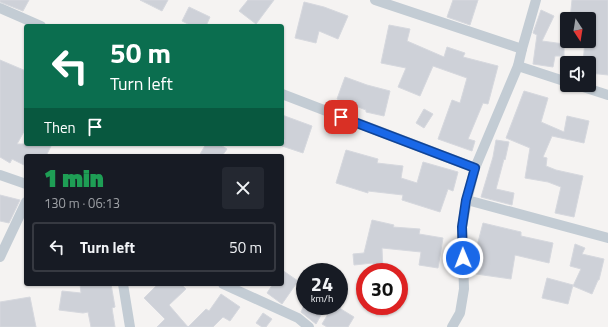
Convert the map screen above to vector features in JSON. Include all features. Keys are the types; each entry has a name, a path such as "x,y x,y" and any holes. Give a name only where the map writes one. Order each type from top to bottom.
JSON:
{"street":[{"path":"375,0 522,49"},
{"path":"452,327 460,313 464,289 462,227 466,200 475,168 518,66 536,0"},
{"path":"0,8 36,24"},
{"path":"518,66 560,80"},
{"path":"596,91 608,95"},
{"path":"284,95 475,168"},
{"path":"0,175 24,183"},
{"path":"466,200 608,238"},
{"path":"0,257 24,206"},
{"path":"123,286 130,327"},
{"path":"227,286 298,318 309,327"}],"building":[{"path":"0,0 29,0 23,11 0,2"},
{"path":"140,0 168,0 162,11"},
{"path":"248,0 274,0 256,24 239,11"},
{"path":"453,0 478,0 470,25 447,17"},
{"path":"572,0 608,0 608,75 596,74 596,56 584,56 584,48 596,48 596,12 571,12"},
{"path":"304,2 324,7 348,16 338,39 319,31 316,43 295,38"},
{"path":"189,7 210,17 207,24 188,24 182,21"},
{"path":"541,10 554,16 542,41 560,43 560,48 564,48 564,56 555,56 553,67 533,64 537,35 533,33"},
{"path":"389,25 410,29 407,41 444,57 447,47 465,53 463,57 498,66 488,104 483,103 468,139 475,141 472,151 438,139 452,100 460,103 467,78 433,66 420,96 398,87 406,68 381,63"},
{"path":"0,60 24,70 24,132 17,144 24,144 24,146 51,146 47,154 24,154 24,165 12,159 10,163 0,157"},
{"path":"345,77 390,91 384,116 366,112 366,110 337,99"},
{"path":"524,91 548,98 541,122 564,132 567,116 589,121 584,143 552,136 543,157 547,158 546,166 556,170 583,176 574,217 555,213 561,187 548,182 525,178 530,148 506,138"},
{"path":"424,109 433,114 424,128 416,123"},
{"path":"284,116 312,126 303,153 282,146 284,146"},
{"path":"496,140 509,142 496,189 514,193 512,205 481,197 493,157"},
{"path":"205,146 222,146 227,149 223,154 200,154"},
{"path":"346,150 378,159 377,163 403,166 401,178 417,183 423,162 458,172 453,191 448,189 440,212 402,200 403,195 368,191 368,193 336,183"},
{"path":"0,195 20,200 9,223 0,221"},
{"path":"372,220 394,225 393,227 420,229 419,234 443,238 438,268 419,265 421,252 382,248 383,263 356,263 356,265 354,265 353,254 364,253"},
{"path":"483,223 521,232 521,236 553,243 549,263 515,255 511,279 476,274 480,247 477,246"},
{"path":"575,244 585,248 582,254 604,259 599,280 592,294 573,286 581,269 570,266"},
{"path":"284,271 296,280 296,284 282,304 267,293 272,286 284,286"},
{"path":"547,278 573,285 568,304 542,298"},
{"path":"80,286 111,286 115,307 112,308 115,327 91,327 88,312 83,313 59,310 62,291 81,293"},
{"path":"156,286 183,286 186,289 169,305 188,327 157,327 165,319 144,298"},
{"path":"221,294 240,307 230,321 223,317 213,327 188,327 206,309 209,311"},
{"path":"30,297 36,327 0,327 0,302"},
{"path":"263,313 272,319 266,327 262,327 256,323"},
{"path":"348,313 354,317 348,327 327,327 322,324 328,315 348,315"},
{"path":"305,315 321,315 316,324"}],"route":[{"path":"341,117 475,168 466,200 462,227 463,258"}]}
